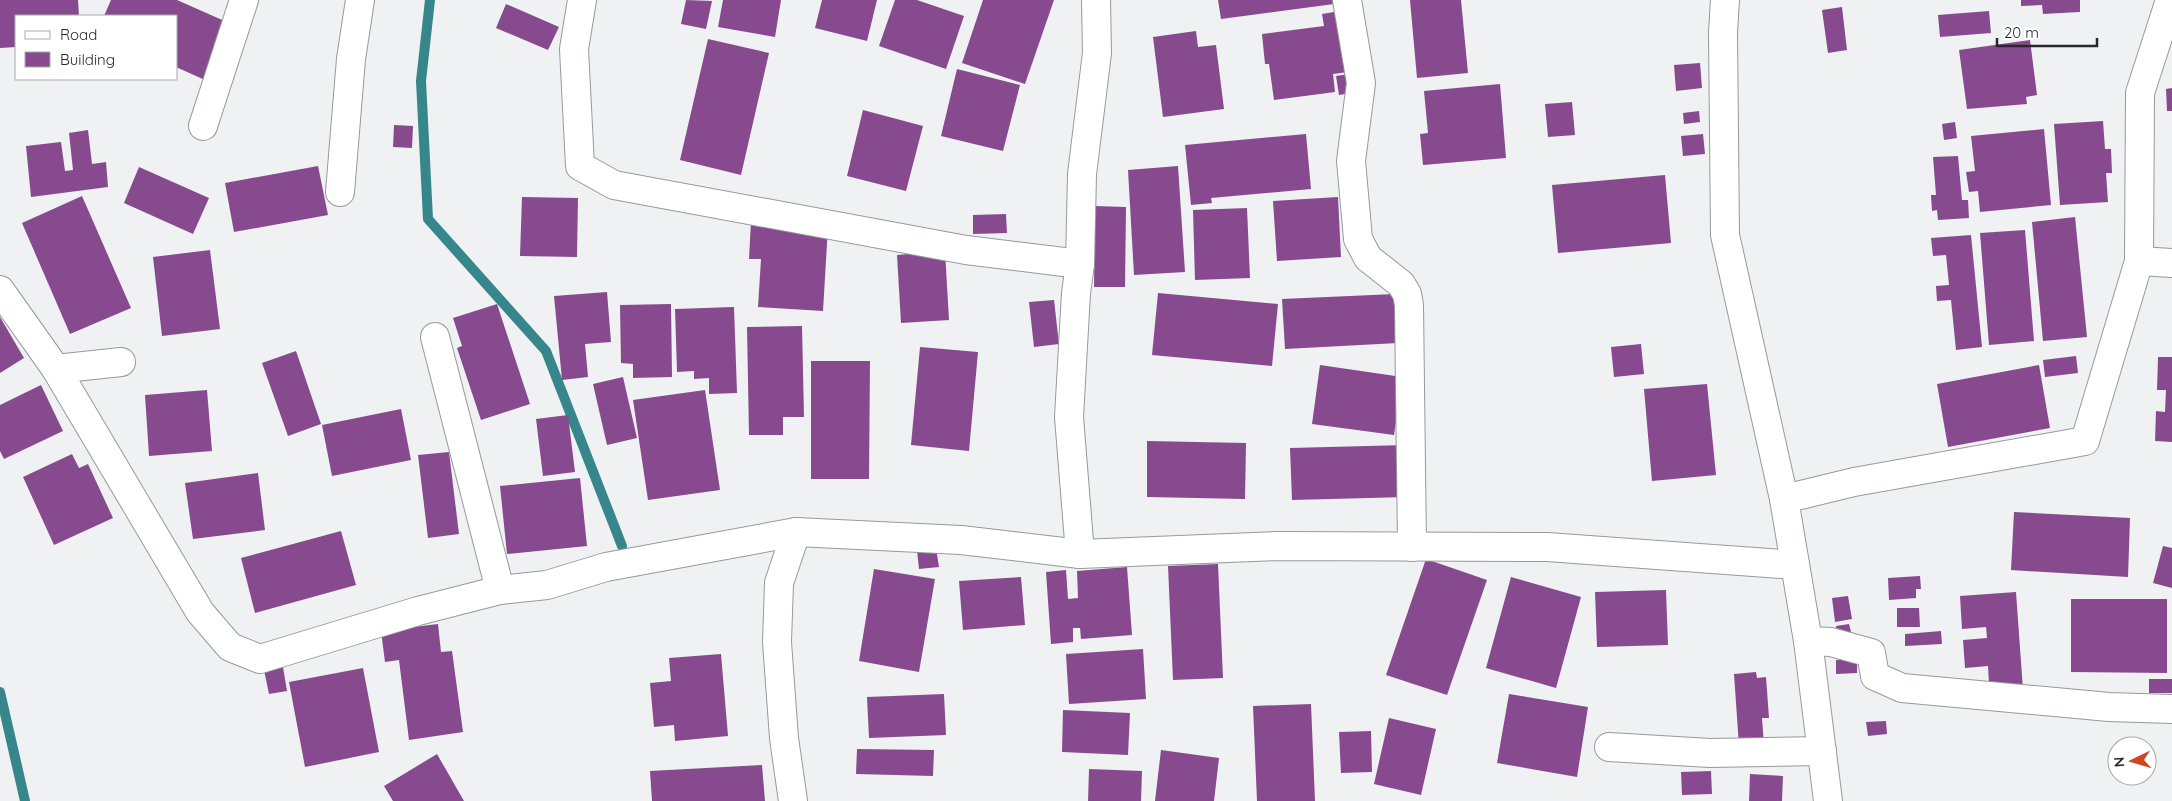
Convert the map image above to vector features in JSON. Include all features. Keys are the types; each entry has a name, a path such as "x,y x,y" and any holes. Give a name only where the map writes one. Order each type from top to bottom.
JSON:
{"street":[{"path":"203,126 244,0"},
{"path":"340,192 351,59 360,0"},
{"path":"582,0 574,49 580,166 614,185 966,250 1080,264"},
{"path":"1080,554 1069,417 1076,293 1080,264 1082,174 1097,53 1096,0"},
{"path":"1347,0 1361,83 1351,161 1358,239 1368,258 1401,284 1407,294 1409,305 1412,547"},
{"path":"1725,0 1723,32 1725,235 1784,499 1808,641 1828,801"},
{"path":"1784,499 1854,482 2085,441 2139,261 2140,93 2170,0"},
{"path":"2139,261 2172,263"},
{"path":"0,290 56,369 200,612 230,647 260,659 418,611 500,590 547,585 606,567 796,532 961,540 1080,554 1277,546 1547,547 1796,565"},
{"path":"435,336 500,590"},
{"path":"56,369 121,362"},
{"path":"793,801 784,738 777,642 779,583 796,532"},
{"path":"1808,641 1830,642 1871,653 1875,676 1902,688 2109,707 2172,709"},
{"path":"1609,747 1710,753 1822,751"}],"building":[{"path":"0,0 78,0 79,15 15,15 15,47 0,48"},
{"path":"111,0 177,0 229,23 205,80 178,68 178,15 104,15"},
{"path":"686,0 712,1 706,29 681,24"},
{"path":"723,0 781,0 775,37 718,27"},
{"path":"822,0 877,0 867,41 815,28"},
{"path":"895,0 917,0 964,16 946,69 879,46"},
{"path":"983,0 1054,0 1025,84 962,63"},
{"path":"1218,0 1333,0 1334,4 1221,19"},
{"path":"1410,0 1461,0 1468,73 1417,78"},
{"path":"2021,0 2080,0 2080,12 2043,14 2042,5 2021,6"},
{"path":"506,4 559,27 548,50 496,28"},
{"path":"1842,7 1847,50 1828,53 1822,10"},
{"path":"1340,11 1348,72 1333,74 1335,92 1274,100 1269,64 1265,64 1262,34 1324,26 1322,14"},
{"path":"1989,11 1991,33 1940,37 1938,15"},
{"path":"1196,31 1198,47 1216,45 1224,109 1163,117 1153,37"},
{"path":"708,39 769,53 741,175 680,160"},
{"path":"2030,40 2037,95 2026,97 2027,104 1967,109 1959,50"},
{"path":"1700,63 1702,88 1676,91 1674,65"},
{"path":"957,69 1020,85 1003,151 941,136"},
{"path":"1356,73 1359,92 1339,95 1336,76"},
{"path":"1500,84 1506,158 1423,165 1420,134 1428,133 1424,91"},
{"path":"2172,88 2172,111 2167,111 2166,89"},
{"path":"1572,102 1575,135 1548,137 1545,104"},
{"path":"863,110 923,126 906,191 847,176"},
{"path":"1699,111 1700,122 1684,124 1683,113"},
{"path":"2103,121 2105,149 2111,149 2112,173 2106,173 2108,202 2060,205 2054,124"},
{"path":"1955,122 1957,138 1944,140 1942,124"},
{"path":"394,125 413,126 412,148 393,147"},
{"path":"2044,129 2051,205 1980,212 1978,191 1969,192 1966,172 1975,171 1971,136"},
{"path":"88,130 92,164 106,162 108,187 31,197 26,146 61,142 65,171 73,170 69,133"},
{"path":"1306,134 1311,189 1211,198 1212,203 1191,205 1185,145"},
{"path":"1703,134 1705,154 1683,156 1681,136"},
{"path":"1958,156 1962,200 1968,200 1969,218 1938,220 1937,210 1932,211 1931,195 1936,195 1933,157"},
{"path":"318,166 328,215 234,232 225,183"},
{"path":"1178,166 1185,272 1134,275 1128,170"},
{"path":"139,167 209,198 193,234 124,203"},
{"path":"1665,175 1671,243 1558,253 1552,185"},
{"path":"82,196 131,308 70,334 22,223"},
{"path":"522,197 578,198 577,257 520,256"},
{"path":"1338,197 1341,257 1277,261 1273,201"},
{"path":"1095,206 1126,207 1125,287 1094,287"},
{"path":"1247,208 1250,278 1195,280 1193,210"},
{"path":"1006,214 1007,233 973,234 973,215"},
{"path":"2075,217 2087,337 2043,341 2032,222"},
{"path":"751,221 828,227 823,311 758,307 761,259 749,259"},
{"path":"2025,230 2034,341 1989,345 1980,233"},
{"path":"1971,235 1982,347 1956,350 1951,300 1937,301 1936,286 1949,285 1946,255 1933,256 1931,238"},
{"path":"210,250 220,329 162,336 153,257"},
{"path":"945,251 949,320 901,323 897,255"},
{"path":"607,292 611,342 585,344 588,377 562,380 554,296"},
{"path":"1158,293 1278,304 1272,366 1152,355"},
{"path":"1395,294 1398,343 1285,349 1282,299"},
{"path":"1054,300 1059,344 1034,347 1029,302"},
{"path":"497,304 530,404 481,420 457,348 462,346 453,318"},
{"path":"671,304 672,377 633,378 633,364 621,363 620,305"},
{"path":"734,307 737,393 709,394 709,378 694,379 694,371 677,372 675,309"},
{"path":"0,317 24,358 0,373"},
{"path":"802,326 804,417 783,417 783,435 749,435 747,327"},
{"path":"1641,344 1644,374 1614,377 1611,347"},
{"path":"920,347 978,352 969,451 911,445"},
{"path":"296,351 321,424 288,436 262,363"},
{"path":"2076,356 2078,373 2045,377 2043,360"},
{"path":"2158,357 2172,357 2172,442 2155,441 2156,411 2165,412 2166,390 2157,390"},
{"path":"811,361 870,361 869,479 811,479"},
{"path":"1320,365 1402,377 1394,435 1312,424"},
{"path":"2039,365 2050,428 1948,447 1937,384"},
{"path":"623,377 637,438 607,445 593,384"},
{"path":"1707,384 1716,475 1652,481 1644,389"},
{"path":"41,385 63,431 4,459 0,451 0,405"},
{"path":"207,390 212,451 149,456 145,395"},
{"path":"705,390 720,490 648,500 633,400"},
{"path":"401,409 411,460 332,476 322,425"},
{"path":"568,415 575,472 543,476 536,419"},
{"path":"1147,441 1246,443 1245,499 1147,497"},
{"path":"1406,445 1407,497 1292,500 1290,448"},
{"path":"449,452 459,534 428,538 418,455"},
{"path":"72,454 79,468 88,464 113,518 54,545 23,477"},
{"path":"258,473 265,530 193,539 185,483"},
{"path":"580,478 587,546 507,554 500,486"},
{"path":"2014,512 2130,518 2128,577 2011,570"},
{"path":"341,531 356,585 255,613 241,558"},
{"path":"2163,546 2172,548 2172,588 2153,583"},
{"path":"936,548 939,567 919,569 917,550"},
{"path":"1426,559 1487,580 1447,695 1386,675"},
{"path":"1218,564 1223,678 1173,680 1168,566"},
{"path":"1127,567 1132,635 1081,639 1080,628 1073,628 1073,642 1051,644 1046,572 1066,570 1068,599 1078,598 1077,571"},
{"path":"874,569 935,579 919,672 859,661"},
{"path":"1920,576 1921,589 1916,589 1916,598 1889,600 1888,578"},
{"path":"1021,577 1025,625 963,630 959,581"},
{"path":"1511,577 1581,597 1556,688 1486,668"},
{"path":"1666,590 1668,645 1597,647 1595,592"},
{"path":"2016,592 2023,690 2003,691 2003,683 1989,684 1988,666 1965,668 1963,640 1987,638 1986,627 1962,629 1960,596"},
{"path":"1848,596 1852,619 1835,622 1832,598"},
{"path":"2071,599 2167,599 2167,673 2071,672"},
{"path":"1897,608 1919,608 1920,627 1897,627"},
{"path":"438,624 441,652 452,651 463,732 409,740 399,660 385,662 381,631"},
{"path":"1849,624 1852,636 1838,638 1836,626"},
{"path":"1941,631 1942,644 1905,646 1905,634"},
{"path":"1143,649 1146,699 1069,704 1066,654"},
{"path":"1857,652 1857,673 1836,674 1836,660 1844,660 1844,653"},
{"path":"721,654 728,736 675,741 674,725 654,727 650,683 671,681 669,658"},
{"path":"283,667 287,691 269,694 264,670"},
{"path":"363,668 379,752 305,767 289,682"},
{"path":"1756,672 1757,678 1766,677 1769,718 1762,718 1764,745 1739,746 1734,674"},
{"path":"2149,679 2172,679 2172,693 2149,693"},
{"path":"944,694 946,735 869,738 867,697"},
{"path":"1509,694 1588,707 1577,777 1497,763"},
{"path":"1311,704 1315,801 1257,801 1253,706"},
{"path":"1063,710 1130,713 1128,755 1062,752"},
{"path":"1389,718 1436,729 1421,795 1374,784"},
{"path":"1886,721 1887,734 1868,736 1866,722"},
{"path":"1371,731 1372,772 1341,773 1339,732"},
{"path":"857,749 934,750 933,776 856,774"},
{"path":"1161,750 1219,758 1214,801 1155,801"},
{"path":"437,754 464,801 393,801 384,786"},
{"path":"762,765 765,801 652,801 650,771"},
{"path":"1089,769 1142,771 1141,801 1088,801"},
{"path":"1711,771 1712,794 1682,795 1681,772"},
{"path":"1750,774 1783,776 1782,801 1749,801"}],"waterway":[{"path":"430,0 421,81 428,219 546,351 622,546"},
{"path":"0,692 25,801"}]}
